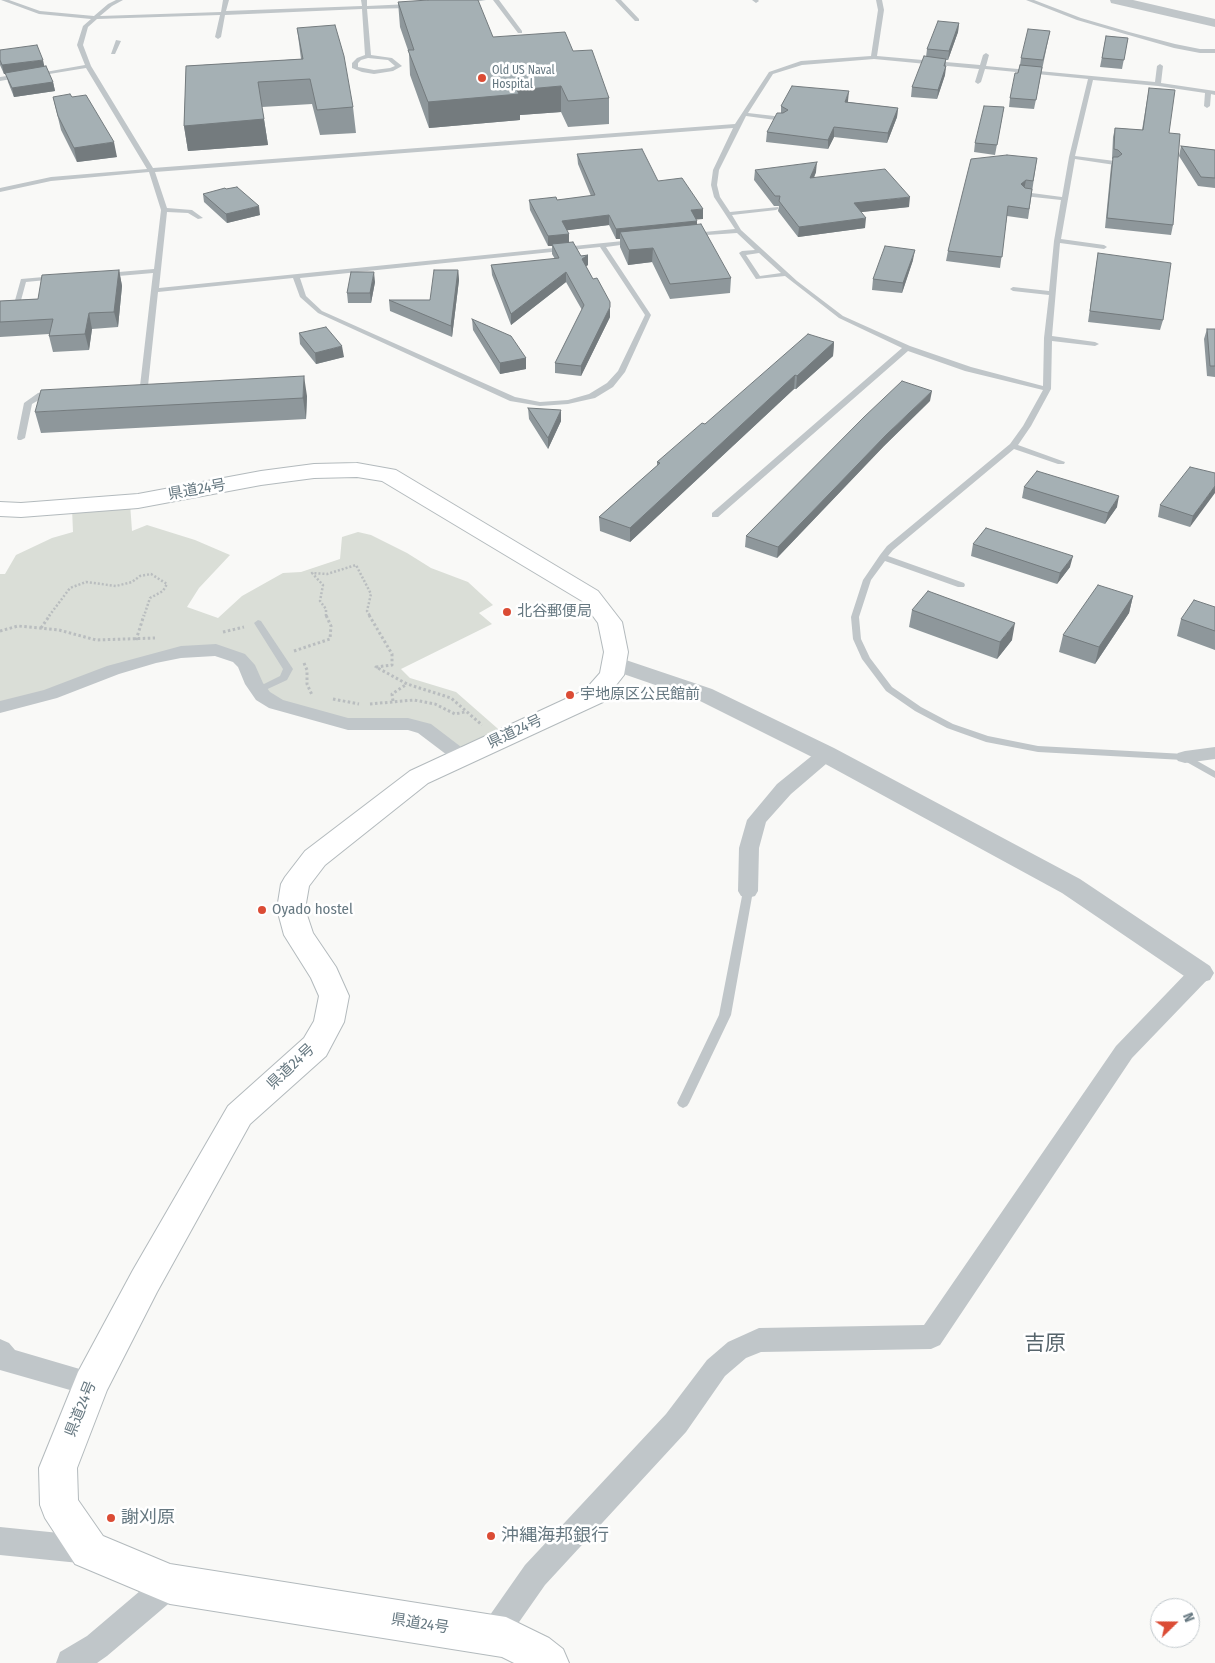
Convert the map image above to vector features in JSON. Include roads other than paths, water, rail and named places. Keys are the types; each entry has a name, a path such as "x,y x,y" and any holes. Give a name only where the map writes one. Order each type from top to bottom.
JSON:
{"main road":[{"name":"県道24号","path":"0,509 21,510 138,500 261,478 314,471 357,470 388,475 590,596 610,622 616,652 612,675 594,696 419,777 315,858 296,884 291,909 299,935 325,975 334,996 329,1022 315,1047 239,1115 145,1281 91,1384 58,1468 59,1505 88,1550 170,1584 493,1635 506,1638 535,1652 549,1663"}],"street":[{"path":"1116,0 1215,23"},
{"path":"0,707 50,694 135,663 182,652 216,650 239,658 246,665 263,696 276,704 348,724 408,724 424,728 462,757"},
{"path":"493,1635 535,1575 676,1423 716,1368 737,1350 759,1340 931,1337 1124,1052 1200,973 1071,886 826,754 704,694 614,663"},
{"path":"1185,757 1215,753"},
{"path":"748,891 749,848 757,820 784,789 826,754"},
{"path":"0,1351 6,1360 91,1384"},
{"path":"0,1541 88,1550"},
{"path":"71,1663 98,1646 170,1584"}],"lane":[{"path":"4,0 39,12 94,18 414,6"},
{"path":"120,0 110,5 86,26 80,45 88,66 150,170 164,210 144,386"},
{"path":"218,37 226,0"},
{"path":"364,0 368,56"},
{"path":"459,2 483,0"},
{"path":"496,0 520,32"},
{"path":"618,0 636,20"},
{"path":"874,57 881,10 879,0"},
{"path":"1029,0 1079,19 1174,46 1200,51 1215,51"},
{"path":"113,53 118,41"},
{"path":"978,82 986,55"},
{"path":"368,56 390,59 398,66 391,70 374,72 355,68 355,63 359,59 368,56"},
{"path":"1047,389 968,369 907,348 842,318 785,274 739,231 717,198 714,185 716,170 736,126 772,73 786,67 814,61 874,57 1158,84 1215,93"},
{"path":"31,75 88,66"},
{"path":"1158,84 1160,66"},
{"path":"0,79 24,76"},
{"path":"1091,77 1072,157 1057,241 1048,338 1047,389 1027,426 1013,446 890,548 883,557 868,580 855,617 857,639 866,659 889,689 918,709 950,726 986,739 1038,749 1185,757 1215,775"},
{"path":"1206,106 1208,93"},
{"path":"744,114 783,118"},
{"path":"0,190 51,179 150,170 736,126"},
{"path":"1072,157 1115,163"},
{"path":"1024,194 1065,199"},
{"path":"728,214 776,208"},
{"path":"164,210 190,211 200,218"},
{"path":"690,236 739,231"},
{"path":"156,290 641,241"},
{"path":"1057,241 1104,247"},
{"path":"296,276 303,297 320,312 513,399 540,404 568,402 592,396 610,385 621,372 648,315 602,245"},
{"path":"760,250 742,253 758,278 785,274"},
{"path":"100,275 158,272"},
{"path":"17,304 23,280 62,278"},
{"path":"1013,289 1052,293"},
{"path":"1048,338 1095,344"},
{"path":"715,515 907,348"},
{"path":"135,387 153,386"},
{"path":"21,438 28,403 41,394 62,392"},
{"path":"1013,446 1061,462"},
{"path":"883,557 961,585"},
{"path":"258,623 288,669 284,678 259,690"},
{"path":"683,1103 725,1015 748,891"}],"place":[{"name":"Old US Naval Hospital","path":"482,78"},
{"name":"北谷郵便局","path":"507,612"},
{"name":"宇地原区公民館前","path":"570,695"},
{"name":"Oyado hostel","path":"262,910"},
{"name":"謝刈原","path":"111,1518"},
{"name":"沖縄海邦銀行","path":"491,1536"}],"district":[{"name":"吉原","path":"1045,1344"}]}
